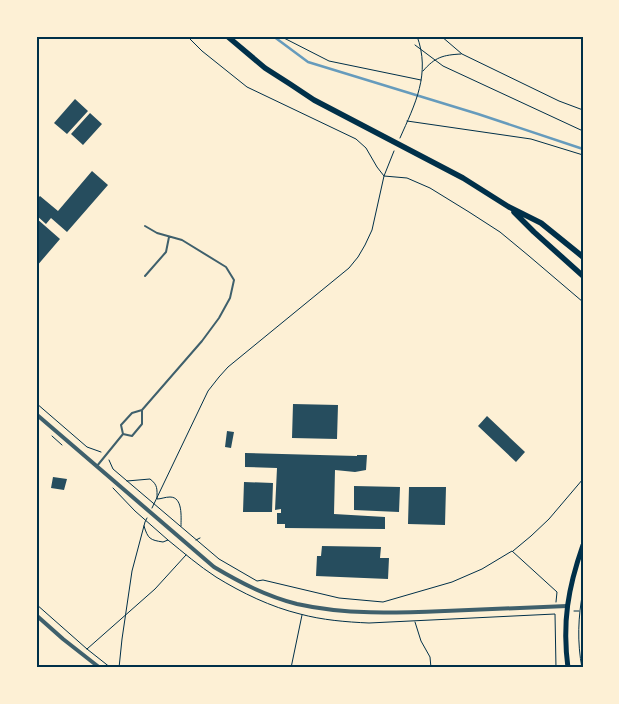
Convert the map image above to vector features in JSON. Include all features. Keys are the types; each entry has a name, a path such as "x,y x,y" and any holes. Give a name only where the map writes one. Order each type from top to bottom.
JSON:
{"main road":[{"path":"227,36 266,68 314,100 463,178 541,223 583,256"},
{"path":"509,206 534,232 583,276"},
{"path":"568,668 565,635 566,610 575,569 583,545"}],"street":[{"path":"36,414 214,567 243,584 266,594 332,611 386,613 556,607 566,610"},
{"path":"36,615 100,668"}],"lane":[{"path":"123,434 121,425 132,413 142,410 202,341 219,318 230,298 234,280 226,268 182,240 157,233 145,226"},
{"path":"145,276 166,252 169,237"},
{"path":"123,434 132,436 142,424 142,410"},
{"path":"97,466 123,434"}],"path":[{"path":"187,36 202,51 247,87 356,139 366,148 376,168 384,176 407,178 430,188 500,232 583,302"},
{"path":"280,36 329,61 421,80"},
{"path":"415,102 423,71 421,50 417,36"},
{"path":"441,36 462,54 559,101 583,110"},
{"path":"415,45 443,66 583,131"},
{"path":"423,71 437,58 462,54"},
{"path":"407,121 531,139 583,155"},
{"path":"152,508 208,392 219,377 228,367 349,268 358,257 372,230 384,176"},
{"path":"36,403 87,447 97,450 105,456 112,470 219,559 257,581 263,580 338,598 382,602 452,582 482,569 512,551 531,536 549,519 583,479"},
{"path":"50,435 65,447"},
{"path":"126,481 150,479 155,483 157,499"},
{"path":"110,485 135,511 168,540 163,542 153,540 148,536 144,525"},
{"path":"157,499 170,497 179,501 181,528"},
{"path":"119,668 132,571 148,515"},
{"path":"196,540 200,538"},
{"path":"512,551 557,592 555,614 566,610 579,611"},
{"path":"87,648 155,590 187,555"},
{"path":"582,668 578,649 579,611 583,591"},
{"path":"36,604 111,668"},
{"path":"291,668 302,615"},
{"path":"415,621 421,641 430,657 431,668"}],"building":[{"path":"75,99 88,111 67,134 54,123"},
{"path":"90,113 102,124 83,145 71,134"},
{"path":"92,171 108,185 67,232 51,218 46,224 36,215 36,200 40,196 58,211"},
{"path":"36,218 60,239 36,267"},
{"path":"293,404 338,405 337,439 292,438"},
{"path":"487,416 525,452 516,462 478,426"},
{"path":"227,431 234,432 231,448 225,447"},
{"path":"245,453 367,455 366,470 355,472 335,470 334,514 385,517 385,529 285,528 285,524 277,524 277,513 281,513 281,509 275,510 277,468 245,467"},
{"path":"53,477 67,479 64,490 51,488"},
{"path":"244,482 273,483 272,512 243,512"},
{"path":"354,486 400,487 399,512 354,510"},
{"path":"409,487 446,487 445,525 408,524"},
{"path":"322,546 381,547 380,558 389,558 388,579 316,576 317,556 321,556"}],"waterway":[{"path":"273,36 308,62 478,114 583,149"}]}
